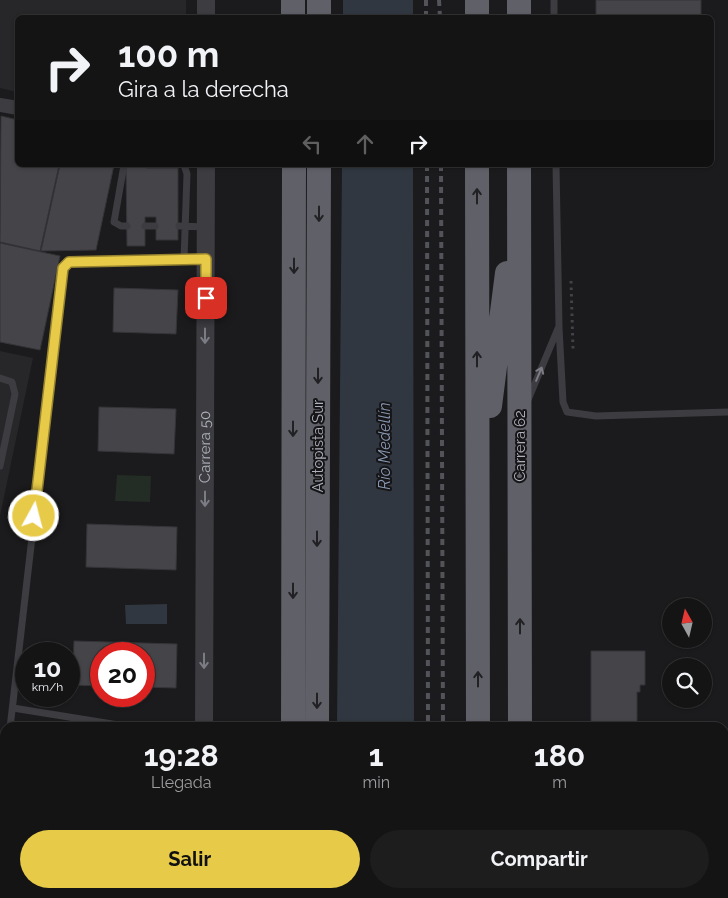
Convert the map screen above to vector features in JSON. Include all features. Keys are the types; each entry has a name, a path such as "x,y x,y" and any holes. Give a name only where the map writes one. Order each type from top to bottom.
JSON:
{"highway":[{"path":"293,0 293,15"},
{"path":"319,15 320,0"},
{"path":"477,0 477,15"},
{"path":"519,0 519,15"},
{"name":"Autopista Sur","path":"289,167 292,722"},
{"name":"Autopista Sur","path":"317,722 319,167"},
{"path":"477,167 478,722"},
{"path":"477,504 519,172"},
{"name":"Carrera 62","path":"519,172 520,722"}],"street":[{"path":"206,0 206,15"},
{"path":"0,105 15,108"},
{"name":"Carrera 50","path":"204,722 206,167"}],"lane":[{"path":"554,0 554,15"},
{"path":"124,167 114,222 127,226"},
{"path":"184,260 181,226 187,174 185,167"},
{"path":"556,167 559,326 563,402 567,412 596,416 728,412"},
{"path":"145,226 156,226"},
{"path":"181,226 206,227"},
{"path":"11,722 63,268 69,262 206,259"},
{"path":"520,418 559,326"},
{"path":"0,378 12,382 15,394 0,466"},
{"path":"13,708 100,722"}],"shaded area":[{"path":"0,0 186,0 186,15 15,15 15,92 0,88"},
{"path":"0,351 33,358 0,516"},
{"path":"117,475 151,476 150,502 115,501"}],"water":[{"path":"343,0 413,0 413,15 343,15"},
{"name":"Río Medellín","path":"342,167 413,167 414,722 337,722"},
{"path":"167,604 167,624 126,624 125,605"}],"building":[{"path":"596,0 701,0 701,15 596,15"},
{"path":"1,116 15,119 15,167 59,167 40,251 0,242"},
{"path":"60,167 114,167 96,250 41,251"},
{"path":"126,167 178,168 178,240 156,240 156,217 145,217 145,246 127,246"},
{"path":"0,243 60,256 40,350 0,342"},
{"path":"114,288 178,290 176,334 113,332"},
{"path":"99,407 176,409 174,454 98,451"},
{"path":"87,524 177,527 176,570 86,567"},
{"path":"74,641 108,642 90,642 90,686 80,685 80,642"},
{"path":"155,643 177,644 176,688 155,687"},
{"path":"591,651 645,651 645,685 640,685 640,692 637,692 637,722 591,722"}],"railway":[{"path":"426,0 426,15"},
{"path":"439,0 440,15"},
{"path":"427,167 428,722"},
{"path":"441,167 443,722"}],"route":[{"path":"34,516 63,268 69,262 206,259 206,298"}]}
